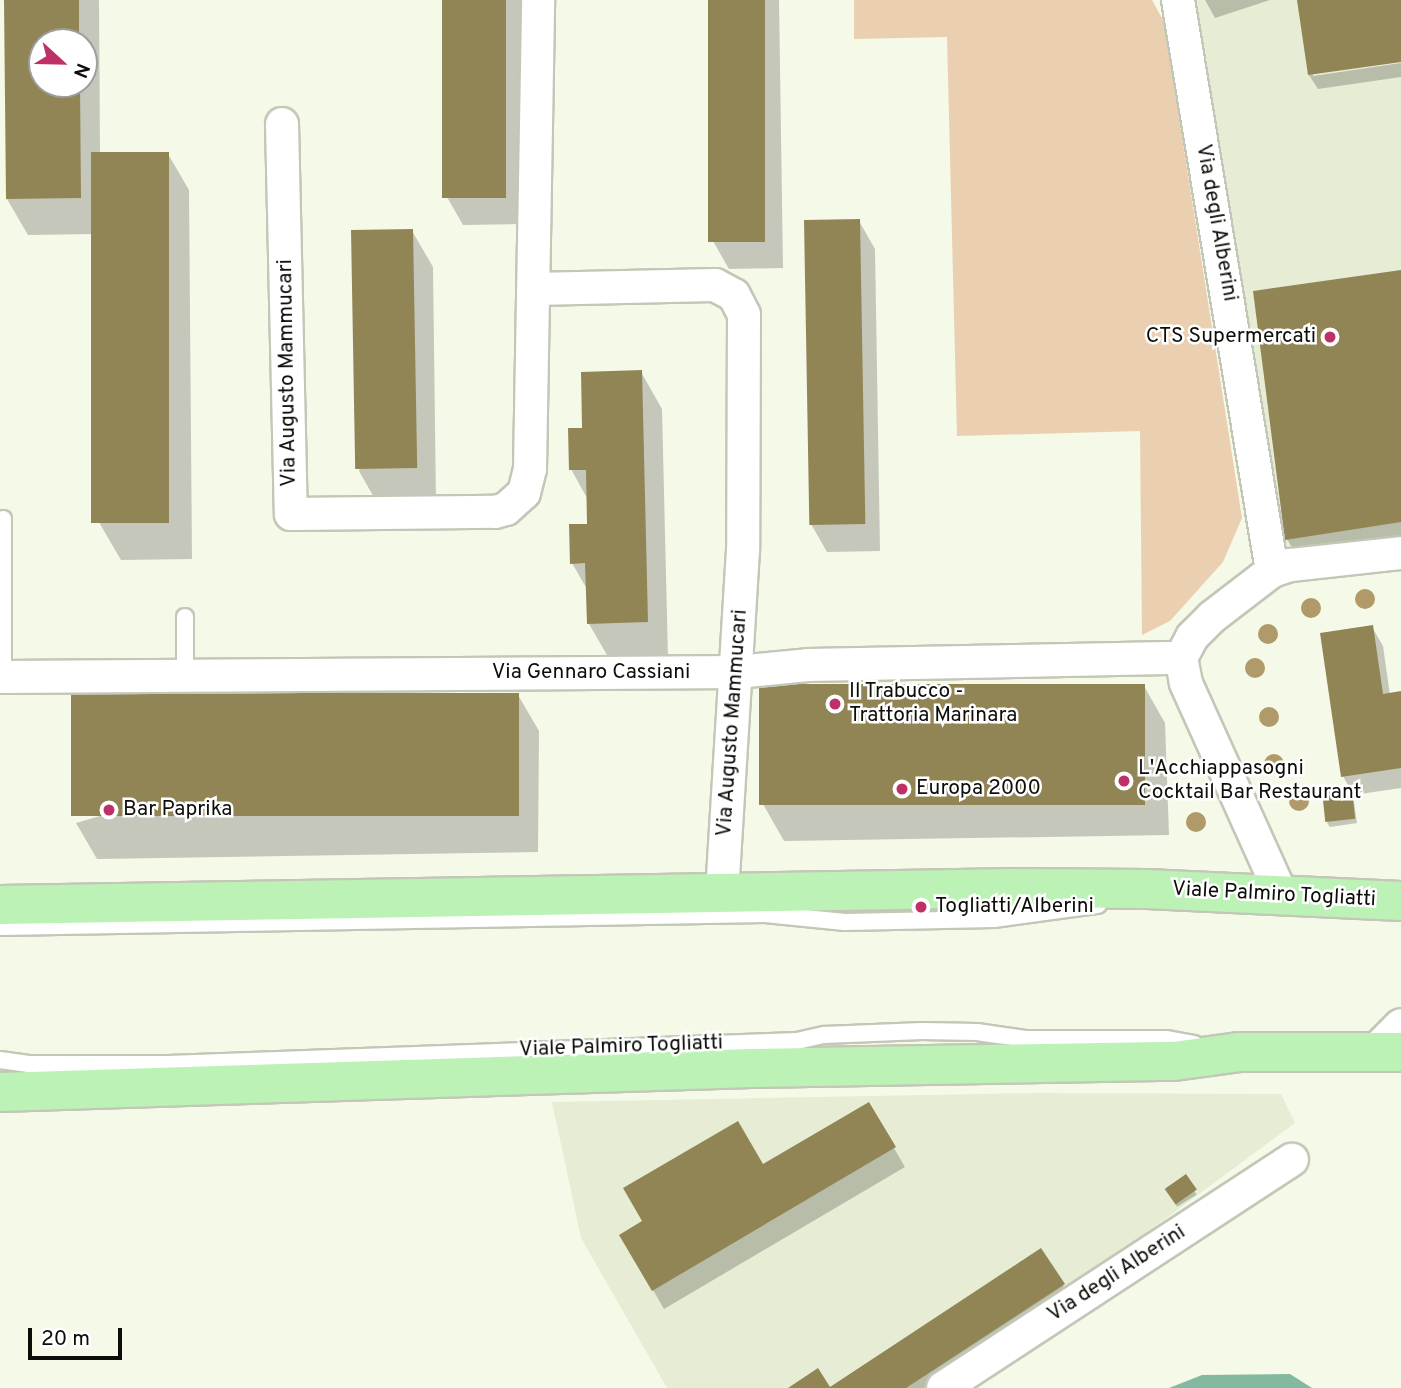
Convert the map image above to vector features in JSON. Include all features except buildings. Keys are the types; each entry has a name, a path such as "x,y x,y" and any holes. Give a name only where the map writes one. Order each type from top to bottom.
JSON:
{"main road":[{"name":"Viale Palmiro Togliatti","path":"0,905 1147,889 1399,904"},
{"name":"Viale Palmiro Togliatti","path":"0,1092 752,1068 1174,1061 1240,1052 1387,1052"}],"street":[{"name":"Via Augusto Mammucari","path":"282,124 291,514 495,512 516,502 524,493 530,469 538,0"},
{"name":"Via degli Alberini","path":"1178,0 1272,571"},
{"name":"Via Augusto Mammucari","path":"534,289 715,285 725,289 741,304 744,315 743,537 722,894"},
{"path":"1282,896 1186,683 1181,658 1192,637 1212,617 1272,571 1292,565 1401,553"},
{"name":"Via Gennaro Cassiani","path":"2,677 737,673 808,665 1181,658"},
{"path":"1387,1052 1401,1025"},
{"name":"Via degli Alberini","path":"943,1388 1292,1160"}],"lane":[{"path":"2,677 3,519"},
{"path":"185,617 185,677"},
{"name":"Viale Palmiro Togliatti","path":"0,927 765,914 845,922 994,919 1096,906 1147,889"},
{"name":"Viale Palmiro Togliatti","path":"0,1060 29,1064 168,1065 797,1041 824,1035 922,1031 978,1032 1026,1039 1166,1039 1240,1052"}],"shaded area":[{"path":"854,0 1152,0 1164,22 1242,518 1223,562 1170,621 1142,635 1140,431 957,436 947,37 854,39"},
{"path":"1178,0 1401,0 1401,553 1282,567"},
{"path":"1038,1093 1281,1094 1295,1123 1083,1280 923,1388 667,1388 581,1238 552,1102"},
{"path":"1290,1374 1312,1388 1169,1388 1202,1375"}],"place":[{"name":"CTS Supermercati","path":"1330,337"},
{"name":"Il Trabucco - Trattoria Marinara","path":"835,704"},
{"name":"L'Acchiappasogni Cocktail Bar Restaurant","path":"1124,781"},
{"name":"Europa 2000","path":"902,789"},
{"name":"Bar Paprika","path":"109,810"},
{"name":"Togliatti/Alberini","path":"921,907"}]}
